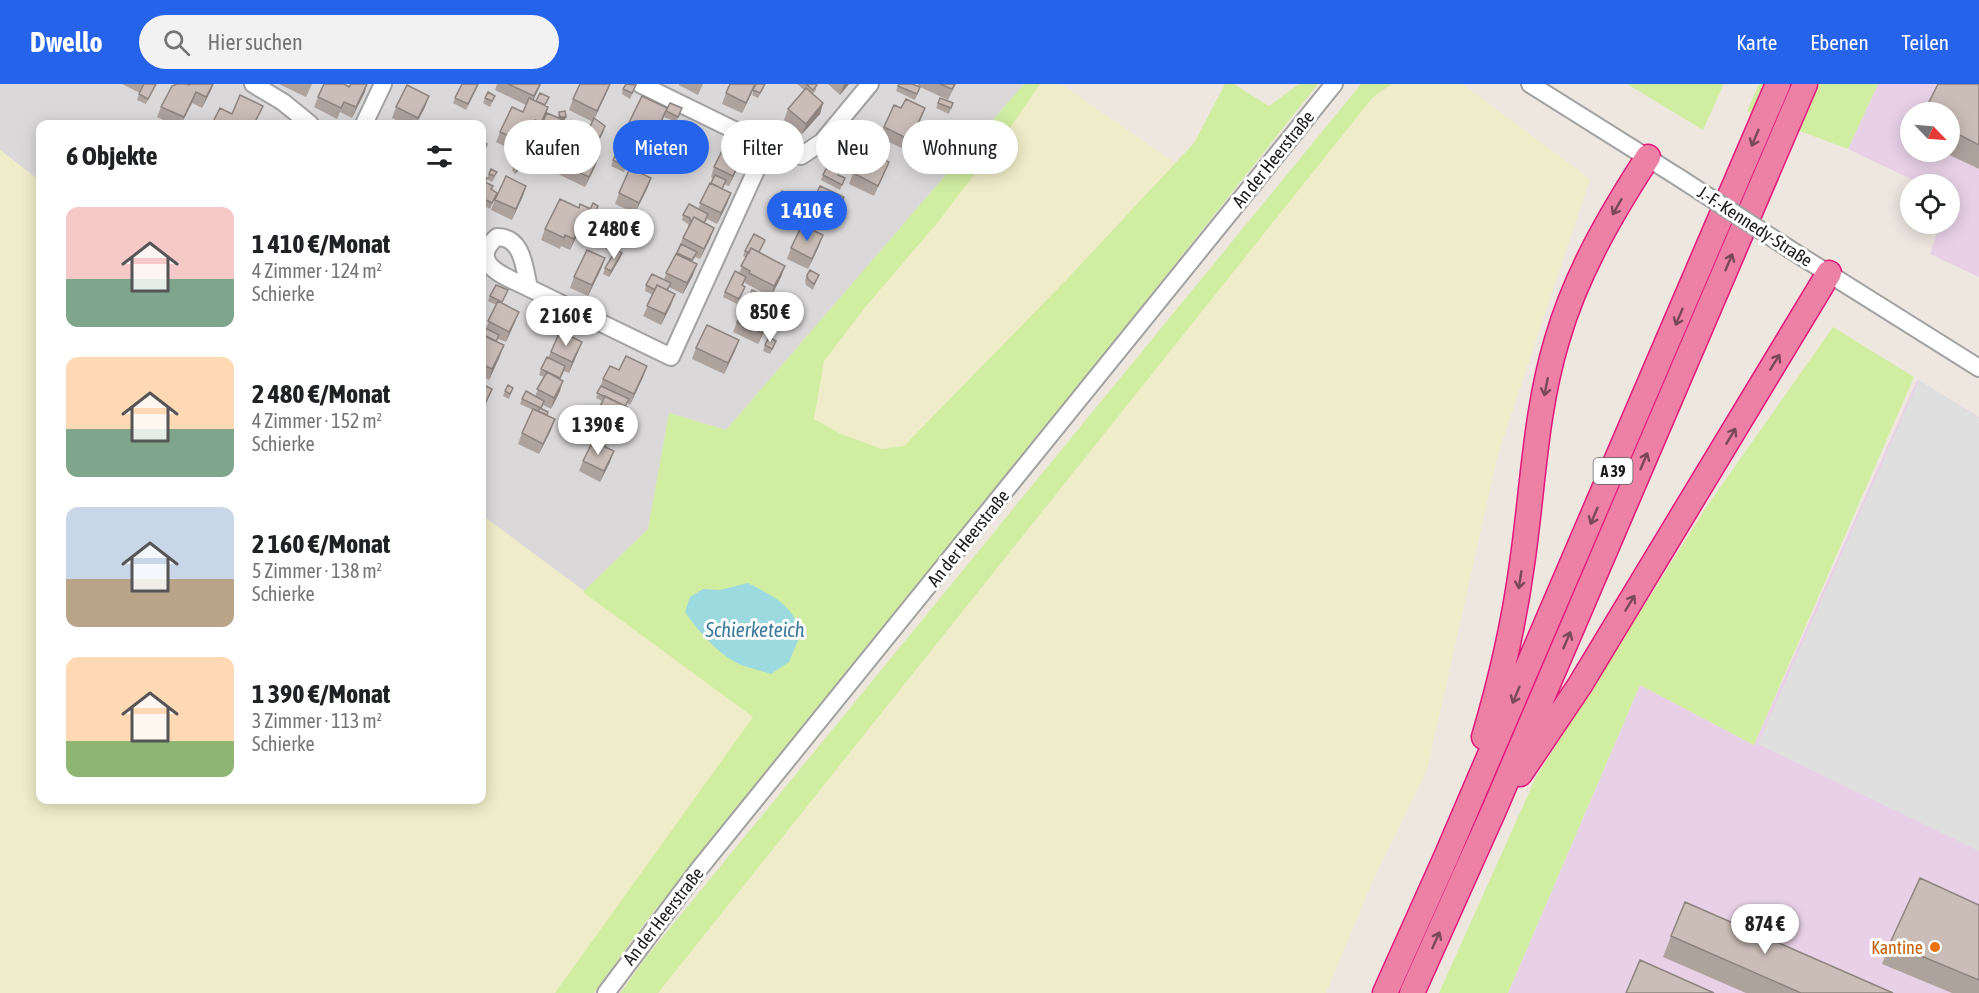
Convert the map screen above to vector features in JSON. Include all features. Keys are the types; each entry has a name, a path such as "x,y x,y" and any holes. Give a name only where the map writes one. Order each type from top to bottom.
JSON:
{"highway":[{"name":"A 39","path":"1385,993 1446,858 1778,84"},
{"name":"A 39","path":"1412,993 1494,810 1806,84"},
{"path":"1446,858 1501,680 1513,629 1523,563 1538,427 1557,340 1586,264 1648,157"},
{"path":"1494,810 1539,749 1580,685 1830,273"}],"street":[{"path":"253,84 283,102 305,120"},
{"path":"366,120 383,84"},
{"path":"640,84 721,124"},
{"path":"804,154 822,142 870,84"},
{"name":"An der Heerstraße","path":"606,993 699,869 1334,84"},
{"name":"J.-F.-Kennedy-Straße","path":"1530,84 1979,368"},
{"path":"529,288 671,357 754,174"}],"shaded area":[{"path":"0,84 1024,84 993,120 902,120 902,174 946,174 726,430 669,413 648,529 583,592 486,518 486,120 36,120 36,178 0,150"},
{"path":"1040,84 1061,84 1175,163 1070,276 904,446 882,449 841,434 813,419 824,360 973,174 1018,174 1018,120 1015,120"},
{"path":"1392,84 1462,84 1590,179 1498,454 1427,770 1373,880 1326,993 658,993 1373,97"},
{"path":"1878,84 1979,84 1979,277 1930,254 1937,234 1960,234 1960,174 1900,174 1848,149"},
{"path":"0,150 36,178 36,804 486,804 486,518 754,717 555,993 0,993"},
{"path":"1917,380 1979,417 1979,993 1508,993 1640,685 1754,745"},
{"path":"1919,380 1979,418 1979,851 1758,744"}],"green space":[{"path":"1024,84 1040,84 1015,120 993,120"},
{"path":"1225,84 1234,84 1269,106 1299,84 1318,84 909,600 647,920 594,993 555,993 753,717 583,592 648,529 669,413 726,430 946,174 975,174 824,361 814,419 841,434 882,449 904,446 1070,276 1194,143"},
{"path":"1361,84 1392,84 1373,97 658,993 620,993 647,956"},
{"path":"1627,84 1724,84 1703,130"},
{"path":"1759,84 1878,84 1848,149 1747,111"},
{"path":"1833,327 1914,377 1754,745 1640,685 1508,993 1439,993 1536,777 1705,509"}],"water":[{"name":"Schierketeich","path":"748,583 780,601 797,621 802,631 789,662 771,674 744,666 727,657 704,636 685,612 690,597 703,589 720,590"}],"building":[{"path":"144,84 156,84 148,99 139,94"},
{"path":"213,84 206,97 196,92 184,117 161,107 172,86"},
{"path":"324,84 344,84 349,87 351,84 367,84 356,107 344,102 341,108 318,97"},
{"path":"462,84 478,84 468,104 455,98"},
{"path":"508,84 540,84 534,96"},
{"path":"580,84 610,84 597,111 573,99"},
{"path":"626,84 636,85 632,93 623,89"},
{"path":"730,84 755,84 746,103 726,93"},
{"path":"756,84 765,84 760,93 753,90"},
{"path":"806,84 816,84 817,85 813,90"},
{"path":"899,84 912,84 920,87 917,94 898,86"},
{"path":"940,84 955,84 952,89"},
{"path":"1938,84 1979,84 1979,145 1960,135 1960,102 1929,102"},
{"path":"407,85 429,96 418,118 396,107"},
{"path":"806,88 823,103 806,124 788,109"},
{"path":"488,92 495,96 492,101 485,98"},
{"path":"540,93 549,97 545,105 536,101"},
{"path":"240,95 263,106 256,120 214,120 220,108 232,114"},
{"path":"642,96 667,108 662,120 630,120"},
{"path":"529,98 548,107 542,120 506,120 512,107 523,112"},
{"path":"940,98 953,103 951,108 938,103"},
{"path":"906,99 925,108 919,120 902,120 902,136 890,130 890,120 887,120 894,105 901,108"},
{"path":"670,103 682,108 678,117 666,111"},
{"path":"565,111 566,117 560,117 559,112"},
{"path":"547,113 563,120 544,120"},
{"path":"601,123 605,126 601,135"},
{"path":"721,153 721,170 714,167"},
{"path":"491,169 497,172 494,176 489,174"},
{"path":"627,174 643,174 651,178 639,203 619,193"},
{"path":"838,174 845,178 842,185 823,175"},
{"path":"855,174 884,174 878,186"},
{"path":"715,175 726,180 722,189 711,183"},
{"path":"506,176 526,186 516,209 495,200"},
{"path":"486,182 493,186 491,189 497,193 492,203 486,200"},
{"path":"710,183 731,193 721,213 700,203"},
{"path":"820,186 844,197 834,219 810,207"},
{"path":"782,191 794,196 790,203 779,197"},
{"path":"560,199 579,208 580,204 589,208 574,239 565,235 564,238 545,229"},
{"path":"593,203 598,206 594,214 589,212"},
{"path":"689,204 708,214 704,223 694,217 691,222 690,218 683,215"},
{"path":"694,217 714,228 704,249 683,238"},
{"path":"802,225 823,235 812,259 791,248"},
{"path":"754,234 765,240 759,252 751,248 749,253 745,251"},
{"path":"681,244 697,252 692,260 677,253"},
{"path":"751,248 785,266 774,286 749,273 750,271 741,266"},
{"path":"587,250 605,258 592,285 574,277"},
{"path":"616,250 622,253 611,271 605,268"},
{"path":"676,254 697,264 687,283 666,273"},
{"path":"810,270 819,275 814,284 808,279 807,275"},
{"path":"735,271 746,277 742,285 745,287 739,299 725,292"},
{"path":"652,274 671,283 667,290 657,285 655,290 646,285"},
{"path":"496,285 508,290 502,302 490,296"},
{"path":"657,285 675,294 665,314 647,306"},
{"path":"752,290 777,302 762,333 737,322"},
{"path":"498,301 519,312 509,332 488,321"},
{"path":"558,315 572,322 567,333 553,327"},
{"path":"707,325 739,340 728,363 696,348"},
{"path":"486,328 499,335 496,341 486,336"},
{"path":"560,331 582,342 572,362 551,352"},
{"path":"486,337 504,345 492,369 486,366"},
{"path":"769,337 776,341 772,349 765,345"},
{"path":"626,356 647,366 634,394 603,379 610,366 619,370"},
{"path":"547,357 565,366 560,378 541,369"},
{"path":"547,372 563,381 554,398 537,389"},
{"path":"508,385 513,388 510,394 505,391"},
{"path":"486,386 492,389 486,402"},
{"path":"601,386 629,399 625,406 597,393"},
{"path":"526,391 544,401 541,408 522,399"},
{"path":"605,396 627,407 617,428 595,417"},
{"path":"540,408 548,412 547,415 538,411"},
{"path":"533,409 555,419 543,444 522,433"},
{"path":"597,426 611,432 604,446 594,441 597,435 593,434"},
{"path":"593,441 614,451 604,471 583,461"},
{"name":"Kantine","path":"1920,878 1979,905 1979,980 1890,943"},
{"path":"1685,902 1893,993 1801,993 1671,936"},
{"path":"1640,960 1714,993 1626,993"}],"place":[{"name":"Kantine","path":"1935,947"}]}
